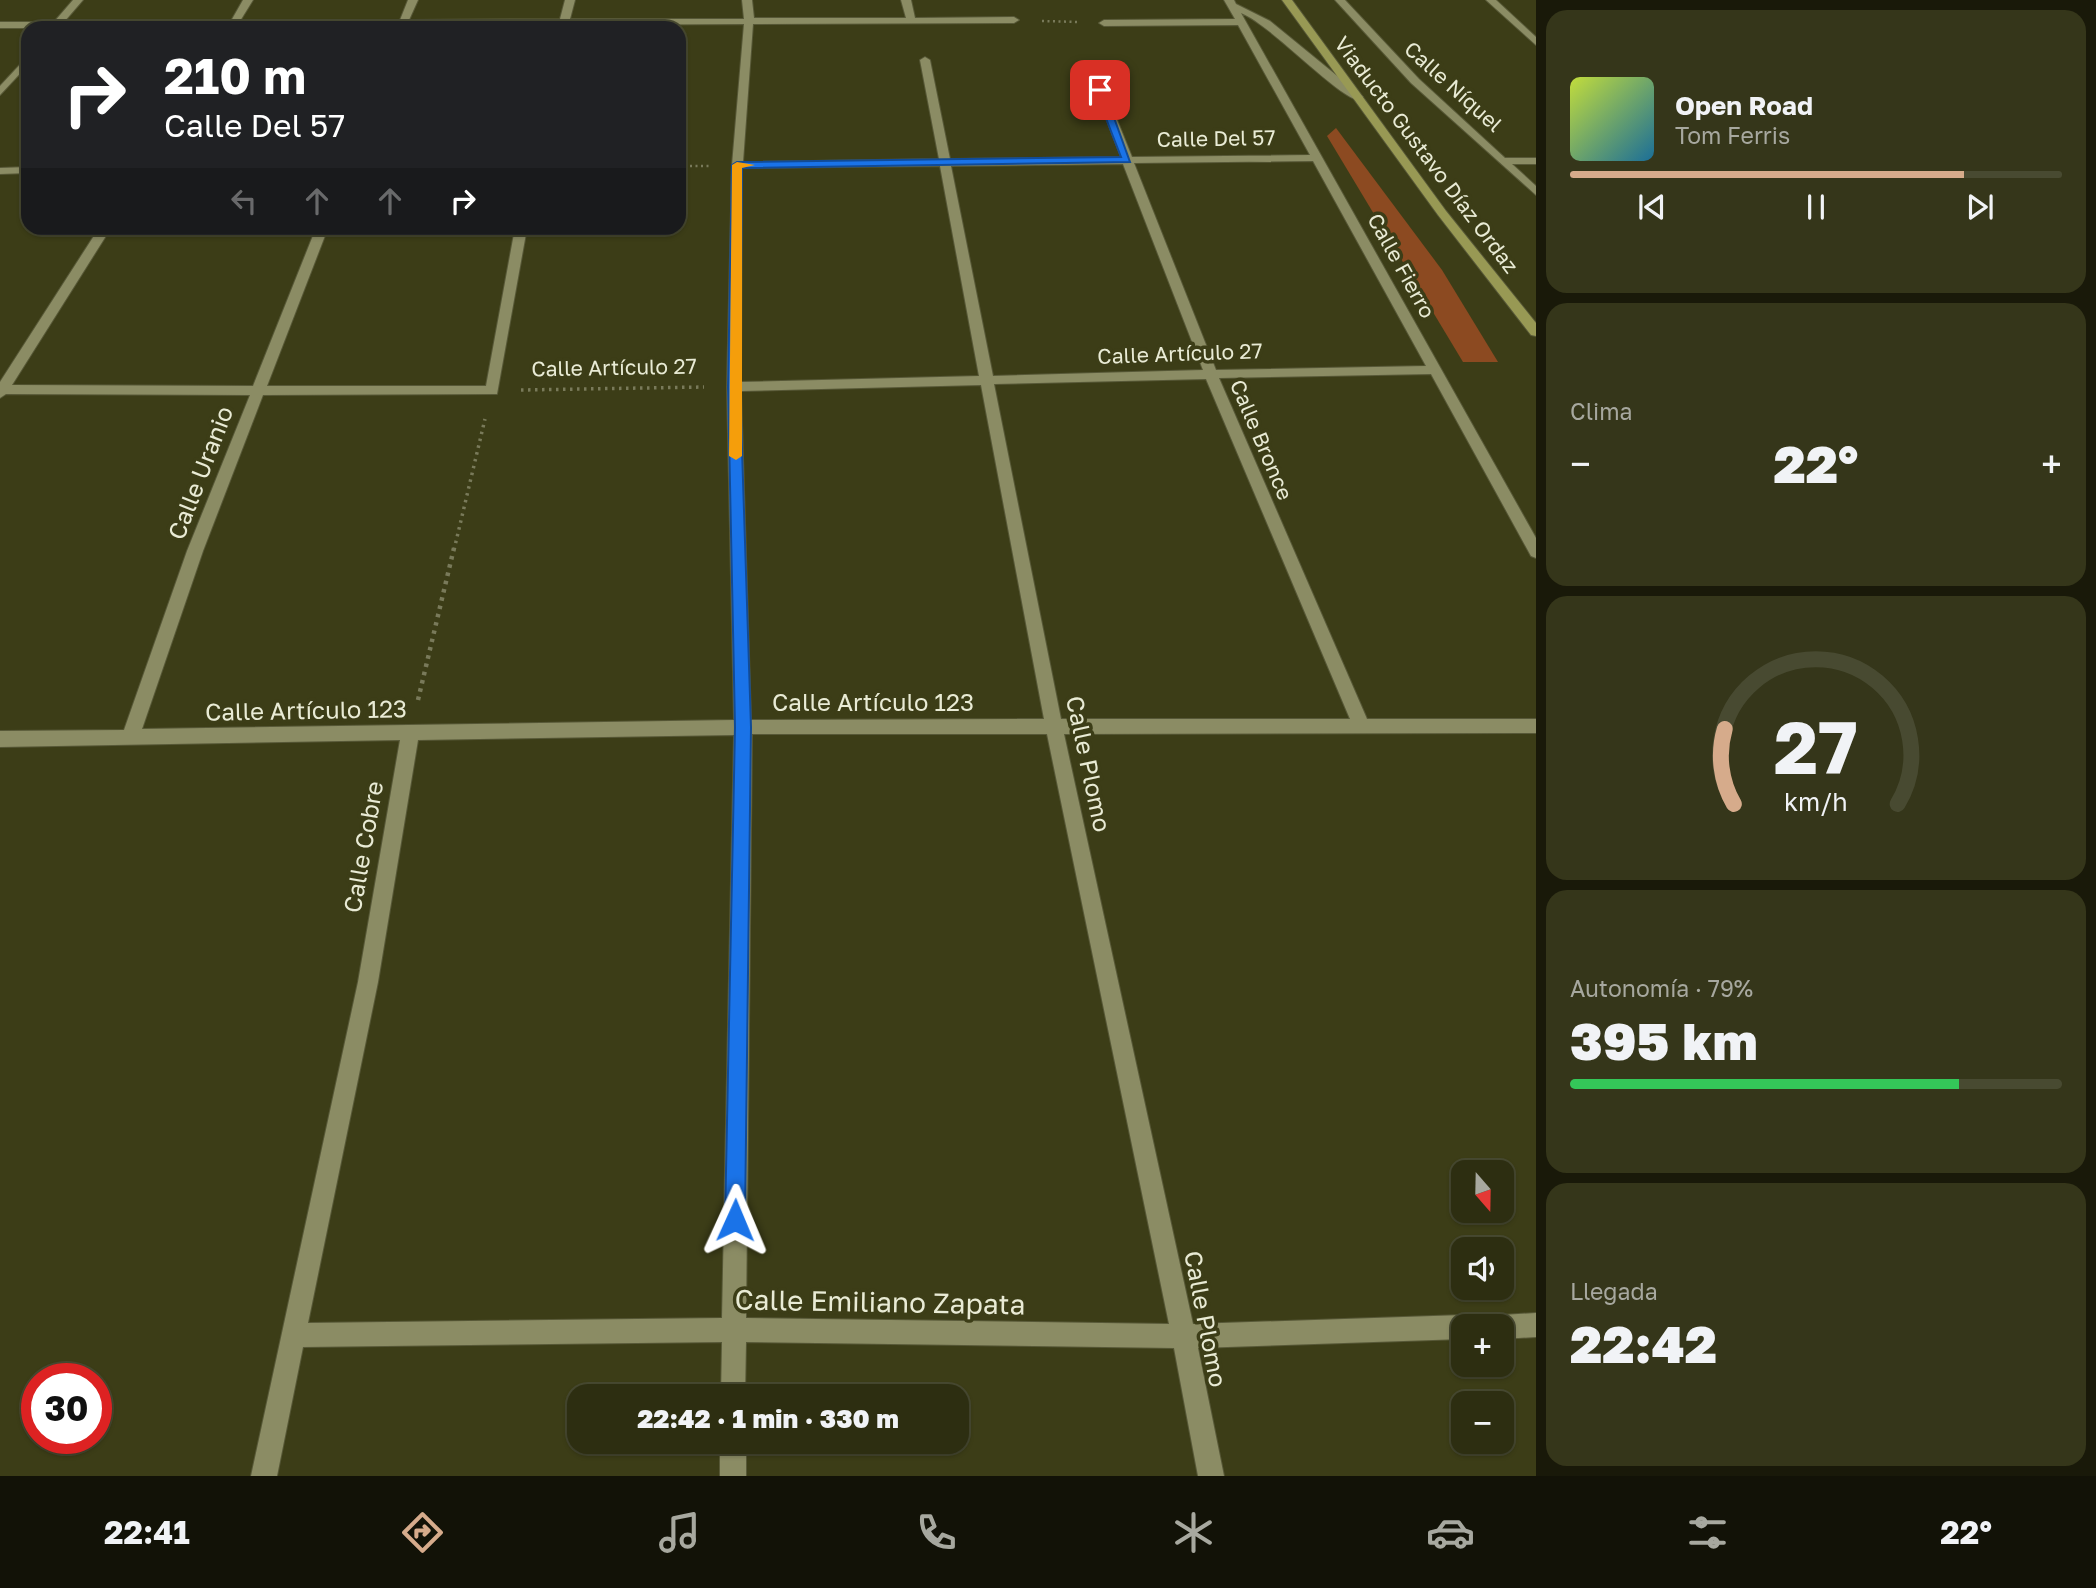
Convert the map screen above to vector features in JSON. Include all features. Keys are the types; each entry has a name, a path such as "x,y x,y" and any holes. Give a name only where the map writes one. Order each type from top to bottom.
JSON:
{"main road":[{"name":"Viaducto Gustavo Díaz Ordaz","path":"1287,0 1442,213 1536,332"}],"street":[{"path":"60,21 78,0"},
{"path":"236,21 248,0"},
{"path":"404,21 413,0"},
{"path":"565,21 570,0"},
{"path":"733,1384 743,727 734,387 737,165 749,20 747,0"},
{"path":"906,0 911,19"},
{"path":"1491,0 1536,42"},
{"path":"1231,3 1259,16 1340,88 1359,99"},
{"name":"Calle Fierro","path":"1231,3 1536,552"},
{"name":"Calle Níquel","path":"1343,5 1415,81 1506,161 1536,192"},
{"path":"686,22 1014,20"},
{"path":"1104,23 1242,22"},
{"path":"0,25 21,26"},
{"name":"Calle Plomo","path":"925,60 985,382 1211,1476"},
{"path":"0,92 21,67"},
{"name":"Calle Bronce","path":"1100,90 1210,372 1361,725"},
{"name":"Calle Del 57","path":"737,165 1318,158"},
{"path":"1506,161 1536,161"},
{"path":"0,171 21,170"},
{"path":"1,391 101,235"},
{"name":"Calle Uranio","path":"130,738 190,564 320,235"},
{"path":"1,391 492,391 520,235"},
{"name":"Calle Artículo 27","path":"734,387 985,382 1210,372 1437,370"},
{"name":"Calle Artículo 123","path":"0,739 410,735 743,727 1536,726"},
{"name":"Calle Cobre","path":"264,1476 368,982 410,735"},
{"path":"1514,1326 1536,1325"},
{"name":"Calle Emiliano Zapata","path":"295,1335 733,1330 1184,1336 1451,1327"},
{"path":"733,1454 733,1476"}],"path":[{"path":"1014,20 1104,23"},
{"name":"Calle Artículo 27","path":"492,391 734,387"},
{"path":"410,735 492,391"}],"shaded area":[{"path":"1336,128 1442,270 1498,362 1463,362 1327,136"}],"slow traffic":[{"path":"736,456 734,387 737,165 750,165"}],"route":[{"path":"735,1220 743,727 734,387 737,165 1127,159 1100,90"}]}
